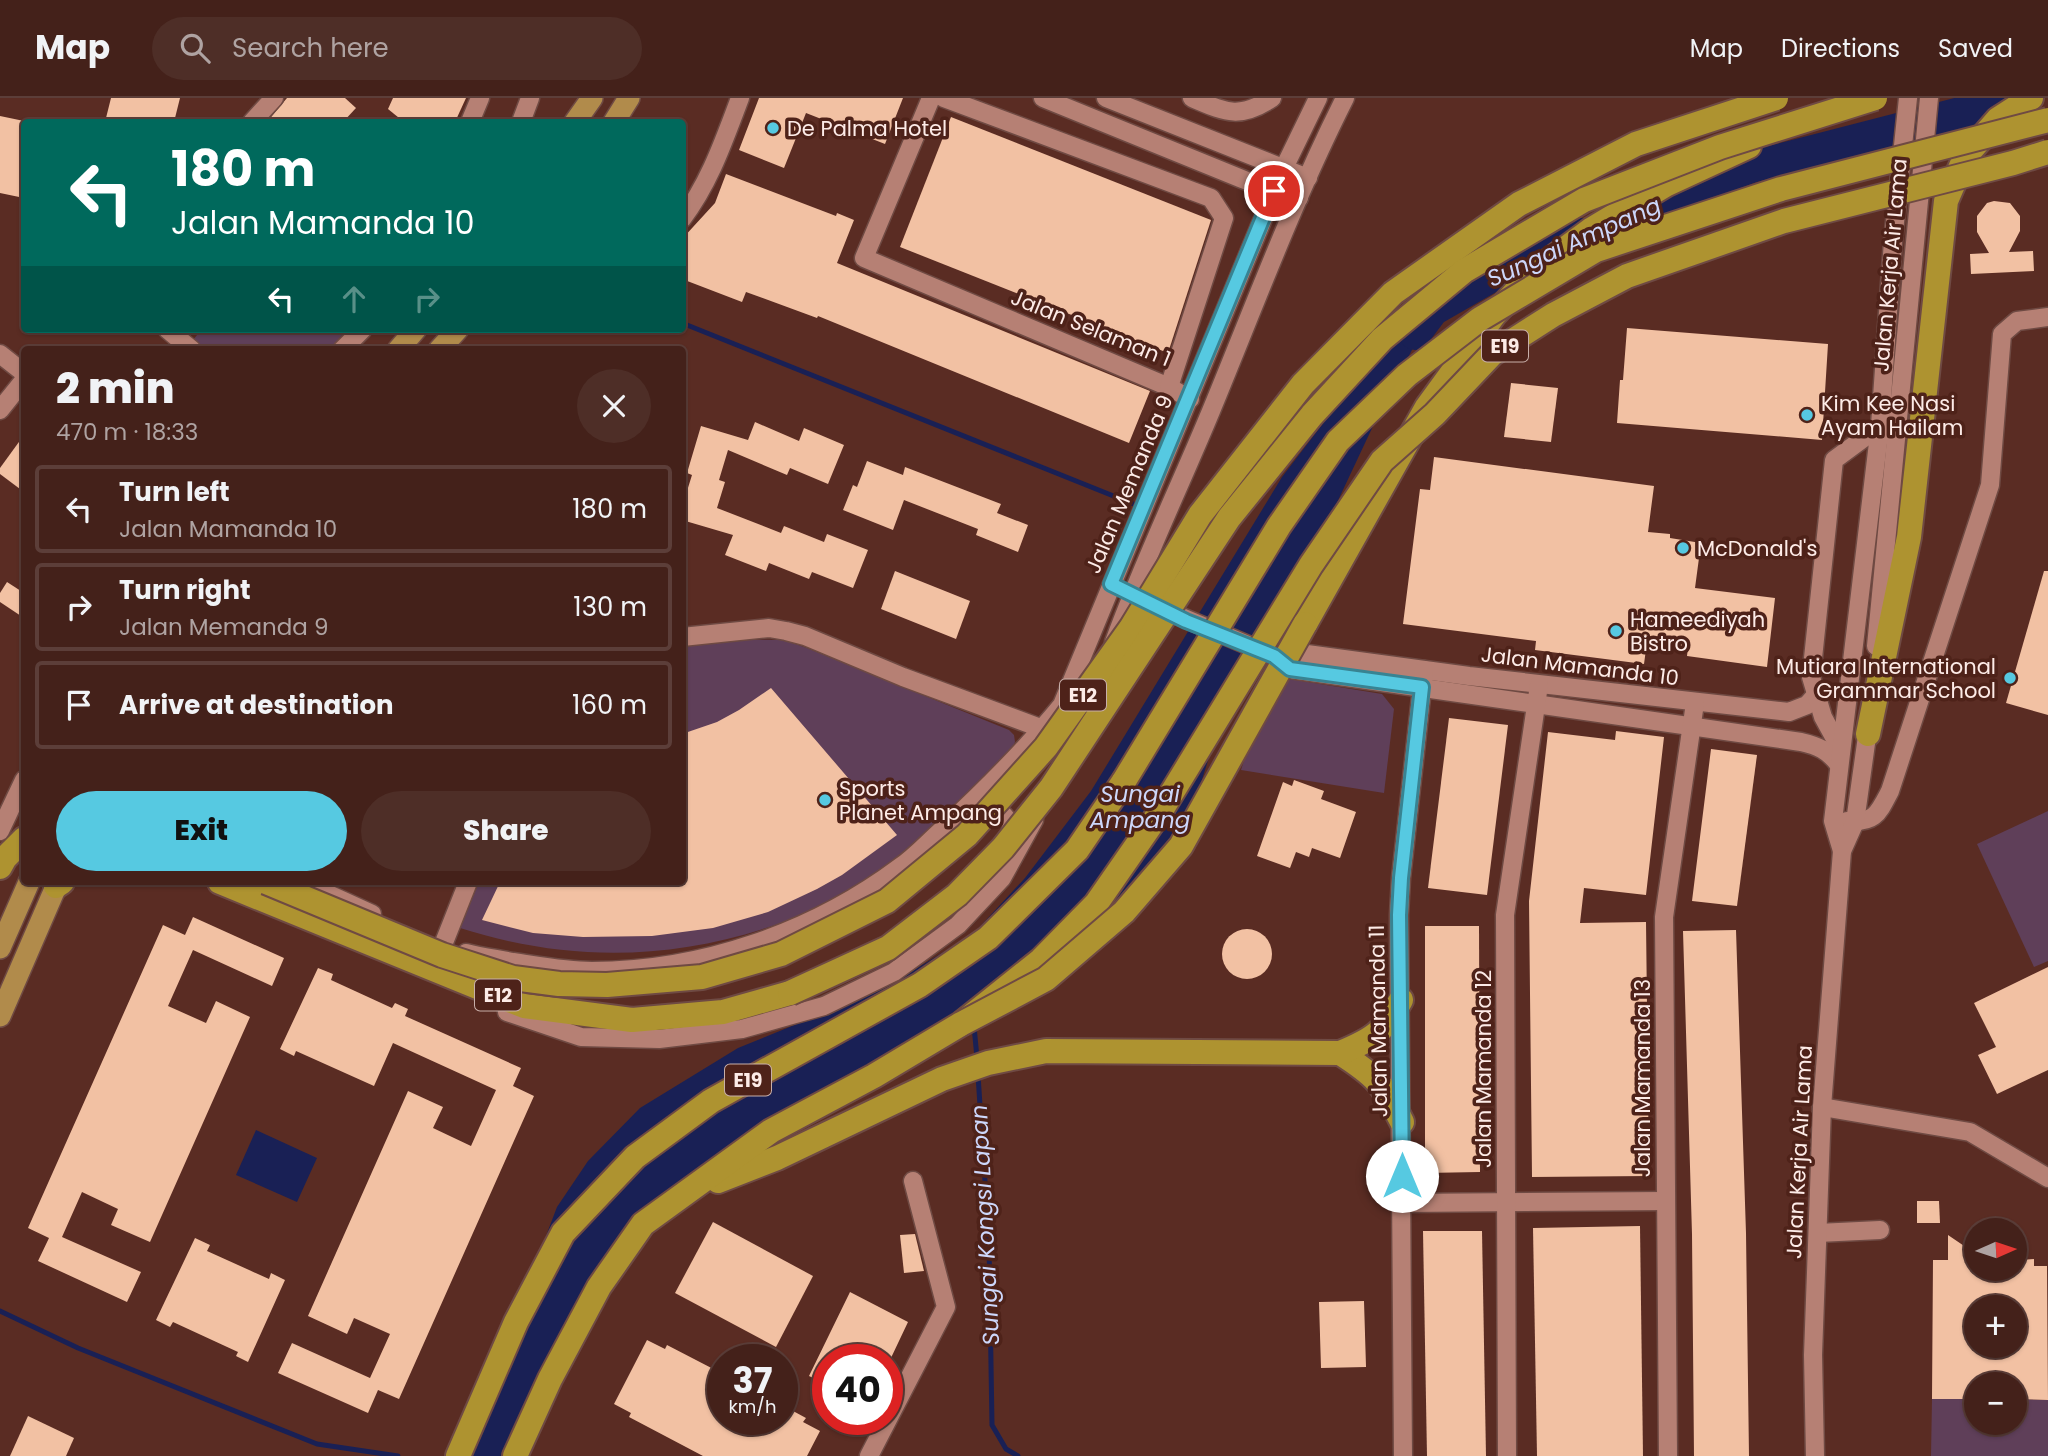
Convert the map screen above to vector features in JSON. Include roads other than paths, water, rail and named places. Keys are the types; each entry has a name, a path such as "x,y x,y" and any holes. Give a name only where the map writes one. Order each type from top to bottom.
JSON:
{"highway":[{"name":"E12","path":"273,885 442,956 513,978 559,984 607,985 702,977 781,954 887,901 967,835 1046,747 1131,628 1200,515 1303,384 1393,293 1519,204 1624,150 1776,98"},
{"name":"E12","path":"227,885 524,1006 632,1020 723,1012 790,993 888,948 957,895 1003,848 1051,788 1229,518 1312,415 1382,340 1464,271 1584,200 1720,147 1875,98"},
{"path":"1868,734 1909,537 1946,201 1965,157 1998,119 2031,98"},
{"name":"E19","path":"458,1456 516,1322 563,1233 635,1157 711,1101 920,985 988,938 1077,850 1124,781 1279,526 1338,442 1407,375 1480,319 1597,250 1781,189 2048,120"},
{"path":"961,1024 1046,979 1124,912 1181,846 1427,407 1494,315 1526,280 1592,229 1667,184 1801,122"},
{"name":"E19","path":"515,1456 550,1379 599,1287 643,1224 771,1131 874,1076 961,1024 1041,960 1096,904 1162,809 1311,565 1382,461 1435,414 1492,354 1553,315 1627,276 1784,220 2048,152"},
{"path":"0,867 21,842"},
{"path":"688,1193 777,1158 942,1079 988,1063 1046,1051 1340,1053 1370,1040 1385,1026 1401,1000"},
{"path":"1340,1053 1366,1069 1385,1089 1402,1122"}],"main road":[{"path":"577,119 592,98"},
{"path":"616,119 629,98"},
{"path":"443,346 454,333"},
{"path":"0,948 28,885"},
{"path":"0,1016 58,885"}],"street":[{"path":"255,119 274,98"},
{"path":"471,119 480,98"},
{"path":"522,119 530,98"},
{"path":"686,214 716,161 740,98"},
{"name":"Jalan Selaman 1","path":"931,98 864,258 1169,387 1224,218 1211,198 944,98"},
{"path":"1043,98 1274,191 1299,198"},
{"path":"1106,98 1308,178"},
{"path":"1192,98 1228,113 1264,103"},
{"name":"Jalan Memanda 9","path":"309,885 443,945 472,954 554,969 625,970 685,961 760,942 835,910 901,867 968,806 1062,705 1274,191 1318,98"},
{"path":"415,962 502,1010 581,1037 659,1039 742,1029 824,1006 894,972 958,925 1002,878 1017,855 1088,714 1131,594 1193,456 1299,198 1345,98"},
{"name":"Jalan Kerja Air Lama","path":"1815,1456 1813,1355 1822,1107 1842,851 1855,822 1868,734 1929,100"},
{"name":"Jalan Kerja Air Lama","path":"1842,851 1833,821 1880,426 1893,241 1907,104"},
{"path":"1223,171 1232,148"},
{"path":"1833,821 1864,822 1874,818 1890,791 1990,485 2002,334 2017,321 2048,317"},
{"path":"172,333 187,346"},
{"path":"346,346 359,333"},
{"path":"0,354 21,371"},
{"path":"0,410 21,384"},
{"path":"1169,387 1190,399"},
{"path":"1840,757 1815,696 1811,677 1834,460 1880,426"},
{"name":"Jalan Mamanda 10","path":"1111,584 1181,618 1269,654 1292,652 1536,704 1801,741 1820,746 1832,756 1840,757"},
{"path":"1110,653 1129,636 1151,623 1181,618"},
{"path":"686,637 769,628 786,631 805,636 902,677 1042,729 1071,726 1088,714"},
{"name":"Jalan Mamanda 10","path":"1423,679 1539,684 1789,712 1808,705 1815,696"},
{"name":"Jalan Mamanda 11","path":"1403,1456 1401,878 1423,679"},
{"name":"Jalan Mamanda 12","path":"1507,1456 1505,915 1539,684"},
{"name":"Jalan Mamanda 13","path":"1668,1456 1664,917 1695,703"},
{"path":"0,831 21,786"},
{"path":"968,806 986,805 1002,812 1013,829 1017,855"},
{"path":"443,945 467,885"},
{"path":"1822,1107 1970,1132 2048,1178"},
{"path":"869,1456 946,1307 913,1181"},
{"path":"1402,1203 1665,1201"},
{"path":"1818,1233 1880,1230"}],"water":[{"name":"Sungai Ampang","path":"1433,310 1381,409 1319,541 1215,738 1187,828 1107,927 703,1168 604,1285 528,1456 462,1456 557,1207 588,1161 640,1108 738,1048 885,988 974,933 1025,878 1091,791 1282,477 1364,370"},
{"path":"256,1130 317,1158 297,1202 236,1175"}],"waterway":[{"name":"Sungai Ampang","path":"1622,216 1751,167 1968,111 2006,98"},
{"name":"Sungai Ampang","path":"1415,334 1433,310 1520,260 1581,234"},
{"path":"686,325 1141,507"},
{"name":"Sungai Kongsi Lapan","path":"974,1026 977,1058"},
{"name":"Sungai Kongsi Lapan","path":"978,1075 989,1242 992,1425 1006,1449 1018,1456"},
{"path":"0,1311 78,1348 317,1444 398,1456"}],"place":[{"name":"De Palma Hotel","path":"773,128"},
{"name":"Kim Kee Nasi Ayam Hailam","path":"1807,415"},
{"name":"McDonald's","path":"1683,548"},
{"name":"Hameediyah Bistro","path":"1616,631"},
{"name":"Mutiara International Grammar School","path":"2010,678"},
{"name":"Sports Planet Ampang","path":"825,800"}]}
